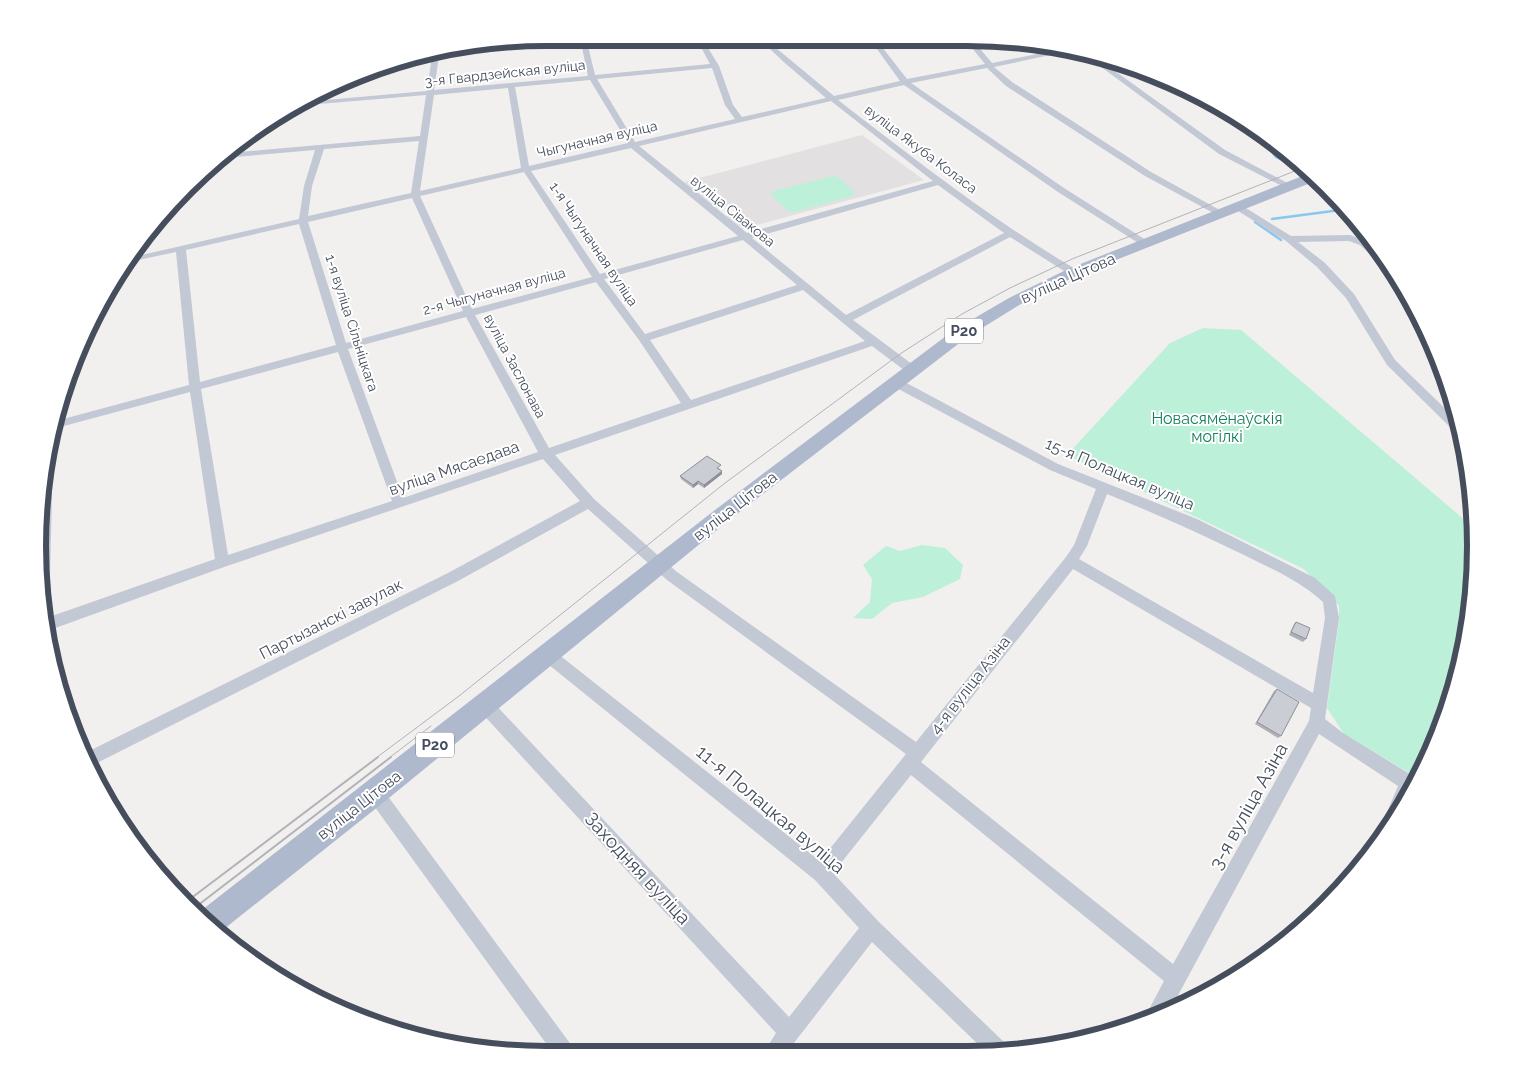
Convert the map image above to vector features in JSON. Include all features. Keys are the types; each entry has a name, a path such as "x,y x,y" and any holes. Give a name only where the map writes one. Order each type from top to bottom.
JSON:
{"main road":[{"name":"вуліца Цітова","path":"213,919 375,793 722,515 895,382 979,322 1073,272 1306,179"}],"street":[{"name":"вуліца Сівакова","path":"585,46 592,77 633,145 873,342 912,370"},
{"path":"703,46 714,66 729,106 740,120"},
{"name":"вуліца Якуба Коласа","path":"770,46 833,99 940,182 1011,233 1073,272"},
{"path":"878,46 905,82 1061,190 1146,244"},
{"path":"974,46 989,63 991,69 1009,84 1148,174 1222,214"},
{"name":"Чыгуначная вуліца","path":"137,258 303,222 989,63 1046,53"},
{"path":"415,195 435,59"},
{"path":"1102,65 1222,152 1289,186"},
{"name":"3-я Гвардзейская вуліца","path":"314,104 714,66"},
{"name":"1-я Чыгуначная вуліца","path":"511,85 518,118 521,150 526,169 598,278 643,338 688,405"},
{"path":"235,155 320,149 422,138"},
{"name":"1-я вуліца Сільніцкага","path":"320,149 308,186 303,222 342,347 399,504"},
{"name":"2-я Чыгуначная вуліца","path":"62,423 598,278 940,182"},
{"name":"вуліца Заслонава","path":"415,195 469,313 546,454 589,502 660,566 913,757 1175,978"},
{"path":"1238,207 1289,239 1321,265 1350,296 1391,362 1450,419"},
{"path":"846,319 1011,233"},
{"path":"1289,239 1350,238 1367,248"},
{"path":"181,249 195,386 222,562"},
{"path":"643,338 804,286"},
{"name":"вуліца Мясаедава","path":"53,622 222,562 399,504 873,342"},
{"name":"15-я Полацкая вуліца","path":"895,382 1038,459 1192,523 1265,559 1310,582 1330,600"},
{"name":"4-я вуліца Азіна","path":"821,874 1071,561 1080,546 1104,486"},
{"name":"Партызанскі завулак","path":"93,757 453,577 589,502"},
{"path":"1071,561 1318,704"},
{"name":"3-я вуліца Азіна","path":"1160,1007 1317,722 1318,704 1332,618 1330,600"},
{"name":"11-я Полацкая вуліца","path":"548,655 821,874 871,928 993,1045"},
{"name":"Заходняя вуліца","path":"485,705 789,1032"},
{"path":"1317,722 1337,738 1407,782"},
{"path":"375,793 560,1046"},
{"path":"778,1046 871,928"}],"shaded area":[{"path":"862,135 924,180 742,229 725,216 739,212 730,204 716,209 684,182"}],"green space":[{"path":"833,176 839,178 855,192 852,196 795,212 788,211 771,195 773,191"},
{"name":"Новасямёнаўскія могілкі","path":"1203,328 1241,330 1466,521 1466,579 1457,643 1440,707 1429,737 1411,774 1344,734 1327,708 1339,621 1339,606 1304,569 1067,455 1170,343"},
{"path":"922,545 945,548 963,565 960,579 923,597 892,603 872,619 853,618 870,602 872,579 863,565 886,546 900,551"}],"building":[{"path":"707,456 721,465 717,468 722,471 704,485 698,481 693,485 680,476"},
{"path":"1296,622 1310,628 1306,639 1291,632"},
{"path":"1277,689 1299,702 1281,736 1257,722"}],"waterway":[{"path":"1269,149 1276,157 1288,163"},
{"path":"1272,219 1337,210"},
{"path":"1255,222 1281,240"}],"tram line":[{"path":"376,758 459,696 725,483 900,354 962,314 1010,288 1072,259 1297,170"},
{"path":"389,758 431,726"},
{"path":"192,898 378,757"},
{"path":"199,905 391,757"}]}
